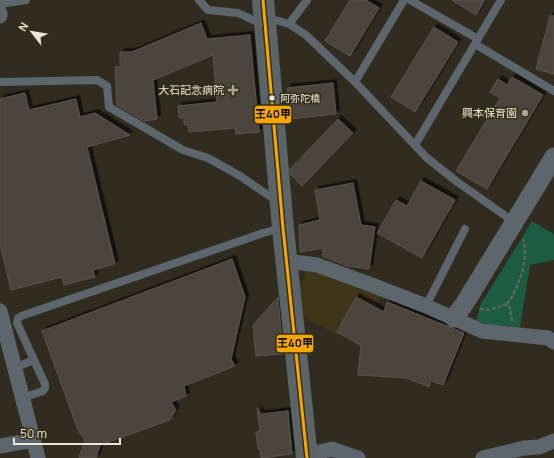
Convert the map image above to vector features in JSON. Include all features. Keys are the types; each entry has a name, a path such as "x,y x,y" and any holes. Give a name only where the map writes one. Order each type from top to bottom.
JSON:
{"main road":[{"path":"264,10 281,204 307,456"}],"street":[{"path":"454,318 518,229 554,157"},
{"path":"287,261 317,265 426,306 482,331 548,338 554,342"},
{"path":"0,310 32,440 38,458"},
{"path":"0,446 32,440"},
{"path":"483,458 524,448 539,447 554,441"},
{"path":"307,456 332,449 358,458"}],"lane":[{"path":"0,4 26,0"},
{"path":"199,0 208,10 238,13 255,21 264,10 276,20 289,24 306,35 355,82 427,158 518,229"},
{"path":"289,24 306,0"},
{"path":"355,82 402,6 404,0"},
{"path":"410,0 554,91"},
{"path":"415,145 501,0"},
{"path":"0,82 97,80 107,86 109,107 184,150 208,158 240,176 281,204"},
{"path":"22,398 43,391 45,384 17,323 18,318 21,316 264,233 284,228"},
{"path":"426,306 464,229"},
{"path":"14,368 34,360"}],"path":[{"path":"478,308 489,310 507,304 517,288 522,271 525,248 524,240 518,229"},
{"path":"507,304 510,308 512,324"}],"shaded area":[{"path":"305,271 319,272 382,294 359,345 302,317 299,279 304,280"}],"green space":[{"path":"532,221 554,234 554,260 530,265 520,327 485,324 477,320 479,307"}],"building":[{"path":"350,0 366,0 379,8 350,56 325,41"},
{"path":"452,0 485,0 476,15"},
{"path":"550,16 554,16 554,74 536,69"},
{"path":"201,23 207,39 250,35 259,132 236,134 235,128 189,132 188,125 184,125 184,118 179,118 178,106 217,102 213,55 153,80 157,119 144,121 117,105 115,67 120,67 120,52 132,52"},
{"path":"434,27 458,42 415,112 391,97"},
{"path":"512,77 543,95 487,189 456,171 500,98 490,92 498,79 507,85"},
{"path":"333,83 336,114 290,119 287,88"},
{"path":"25,93 29,110 76,99 80,117 95,113 130,135 87,147 115,264 93,270 95,277 64,285 62,277 11,290 0,245 0,99"},
{"path":"338,119 353,133 302,186 291,175 290,169"},
{"path":"421,181 455,200 422,258 377,233 396,200 407,206"},
{"path":"353,183 361,225 375,227 369,269 347,266 322,256 324,248 300,252 299,225 320,220 315,190"},
{"path":"232,259 245,297 231,359 235,366 184,386 186,396 171,402 176,410 170,420 100,445 96,458 79,458 85,440 78,430 42,331"},
{"path":"278,297 283,354 256,356 253,325"},
{"path":"356,297 384,312 387,302 464,333 443,385 431,381 429,387 407,378 358,375 361,345 337,332"},
{"path":"257,408 262,416 262,414 288,411 292,454 261,458 260,449 258,449 256,432 260,431"}],"transit line":[{"name":"王40甲","path":"263,0 283,228 307,458"}],"place":[{"name":"大石記念病院","path":"233,90"},
{"name":"阿弥陀橋","path":"272,98"},
{"name":"興本保育園","path":"525,113"}]}
